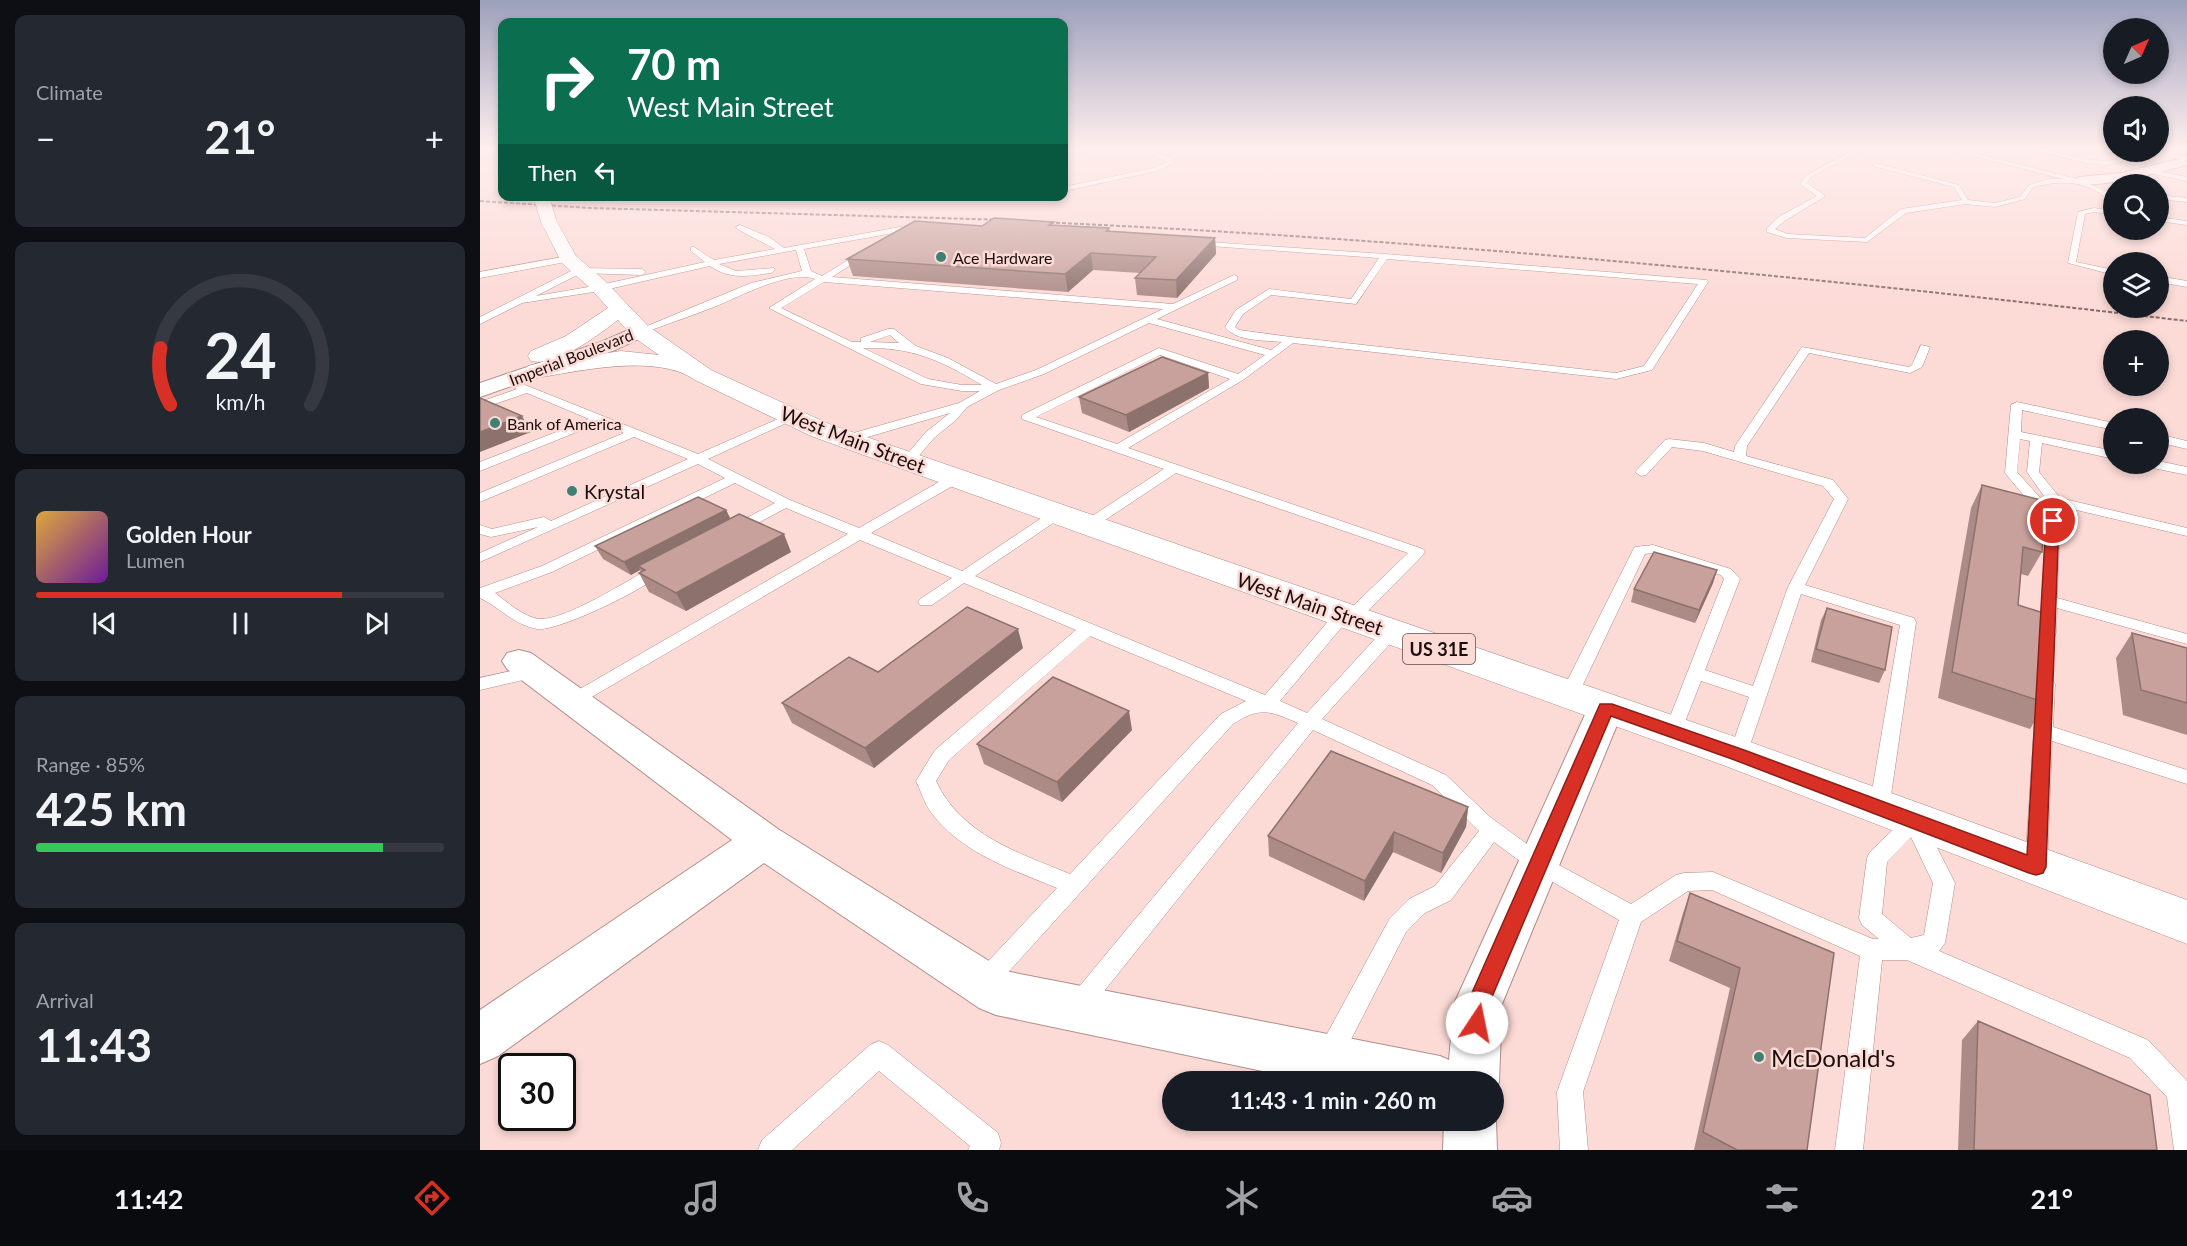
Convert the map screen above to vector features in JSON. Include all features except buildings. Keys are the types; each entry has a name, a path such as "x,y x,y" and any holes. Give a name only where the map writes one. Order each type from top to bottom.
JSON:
{"main road":[{"name":"West Main Street","path":"543,201 549,222 574,265 600,288 640,331 684,364 791,417 846,439 1738,754 1879,809 2187,922"},
{"path":"534,372 620,309"},
{"path":"534,372 621,358 684,364"}],"street":[{"name":"Imperial Boulevard","path":"480,390 608,346 640,331"},
{"name":"Imperial Boulevard","path":"480,374 534,372"},
{"path":"526,667 763,841 996,992 1386,1071"},
{"path":"1474,1071 1478,1004 1539,864 1587,701"},
{"path":"480,1039 763,841"},
{"path":"1470,1131 1470,1150"}],"lane":[{"path":"1816,200 1783,218 1770,230 1787,236 1867,240 1904,211 1966,202 1995,205 2016,200"},
{"path":"2103,211 2082,212 2072,263 2103,270"},
{"path":"2169,214 2187,215"},
{"path":"2169,217 2187,223"},
{"path":"740,227 783,250"},
{"path":"882,244 911,227"},
{"path":"480,321 523,301 600,288 669,271 799,247 911,227 934,227"},
{"path":"1189,242 1385,256 1704,282 1648,368 1616,376 1236,333 1230,327 1239,312 1269,291 1353,302 1385,256"},
{"path":"799,247 807,273"},
{"path":"694,249 720,271 733,276 771,270 776,280"},
{"path":"872,250 774,308 925,382 962,388 995,388"},
{"path":"480,275 574,265 621,273 669,271"},
{"path":"523,301 574,265"},
{"path":"640,331 712,304 754,285 807,273 822,279 1176,307"},
{"path":"846,439 963,405 995,388 1040,372 1234,278"},
{"path":"2169,281 2187,284"},
{"path":"480,313 496,312"},
{"path":"1149,320 1273,354"},
{"path":"850,345 891,331 912,348"},
{"path":"1117,449 1239,378 1292,339"},
{"path":"850,345 880,344 912,348 962,368 995,388"},
{"path":"1739,458 1741,446 1806,349 1910,370 1917,367 1925,347"},
{"path":"983,983 1227,719 1245,708 1268,704 1347,616 1419,552 1026,417 1159,351 1239,378"},
{"path":"480,406 534,372 598,419 695,458 785,503 1310,721 1439,780 1492,829 1539,864 1632,916"},
{"path":"908,461 930,435 952,418 963,405"},
{"path":"2103,425 2018,405 2011,473 2048,503 2187,532"},
{"path":"480,529 491,533 544,522 791,417"},
{"path":"480,467 598,419"},
{"path":"480,498 633,433"},
{"path":"2015,434 2103,453"},
{"path":"2036,438 2033,472 2048,503 2053,521 2036,867"},
{"path":"2169,441 2187,445"},
{"path":"1641,472 1669,443 1704,447 1828,483 1841,499 1796,587 1738,754"},
{"path":"480,558 695,458"},
{"path":"2169,467 2187,471"},
{"path":"926,602 963,577 1173,469"},
{"path":"483,593 547,569 735,478"},
{"path":"572,701 956,478"},
{"path":"722,536 785,503"},
{"path":"480,542 499,549"},
{"path":"1587,701 1640,550 1653,549 1713,567 1726,572 1732,579 1673,732"},
{"path":"483,593 523,618 541,625 576,613 670,564"},
{"path":"1796,587 1908,622 1879,809"},
{"path":"2050,601 2187,639"},
{"path":"1074,885 1013,860 962,830 938,806 926,781 942,755 1088,629"},
{"path":"1077,1008 1310,721 1391,632"},
{"path":"480,684 526,667"},
{"path":"1695,674 1758,694"},
{"path":"2044,731 2187,777"},
{"path":"1574,1150 1570,1092 1632,916 1684,882 1713,881 1872,950 1908,949 1934,942 1944,883 1914,822 1878,858 1870,918 1908,949 2139,1049 2179,1091 2187,1149"},
{"path":"1328,1059 1398,925 1417,906 1443,893 1492,829"},
{"path":"1849,1150 1872,950"},
{"path":"772,1150 879,1054 988,1143 982,1150"}],"railway":[{"path":"480,201 591,208 1008,220"},
{"path":"1038,222 1326,238 1614,261 1757,274 2187,321"}],"place":[{"name":"Ace Hardware","path":"941,257"},
{"name":"Bank of America","path":"495,423"},
{"name":"Krystal","path":"572,491"},
{"name":"McDonald's","path":"1759,1057"}],"route":[{"path":"1477,1023 1478,1004 1606,708 1738,754 2036,867 2053,521"}]}
